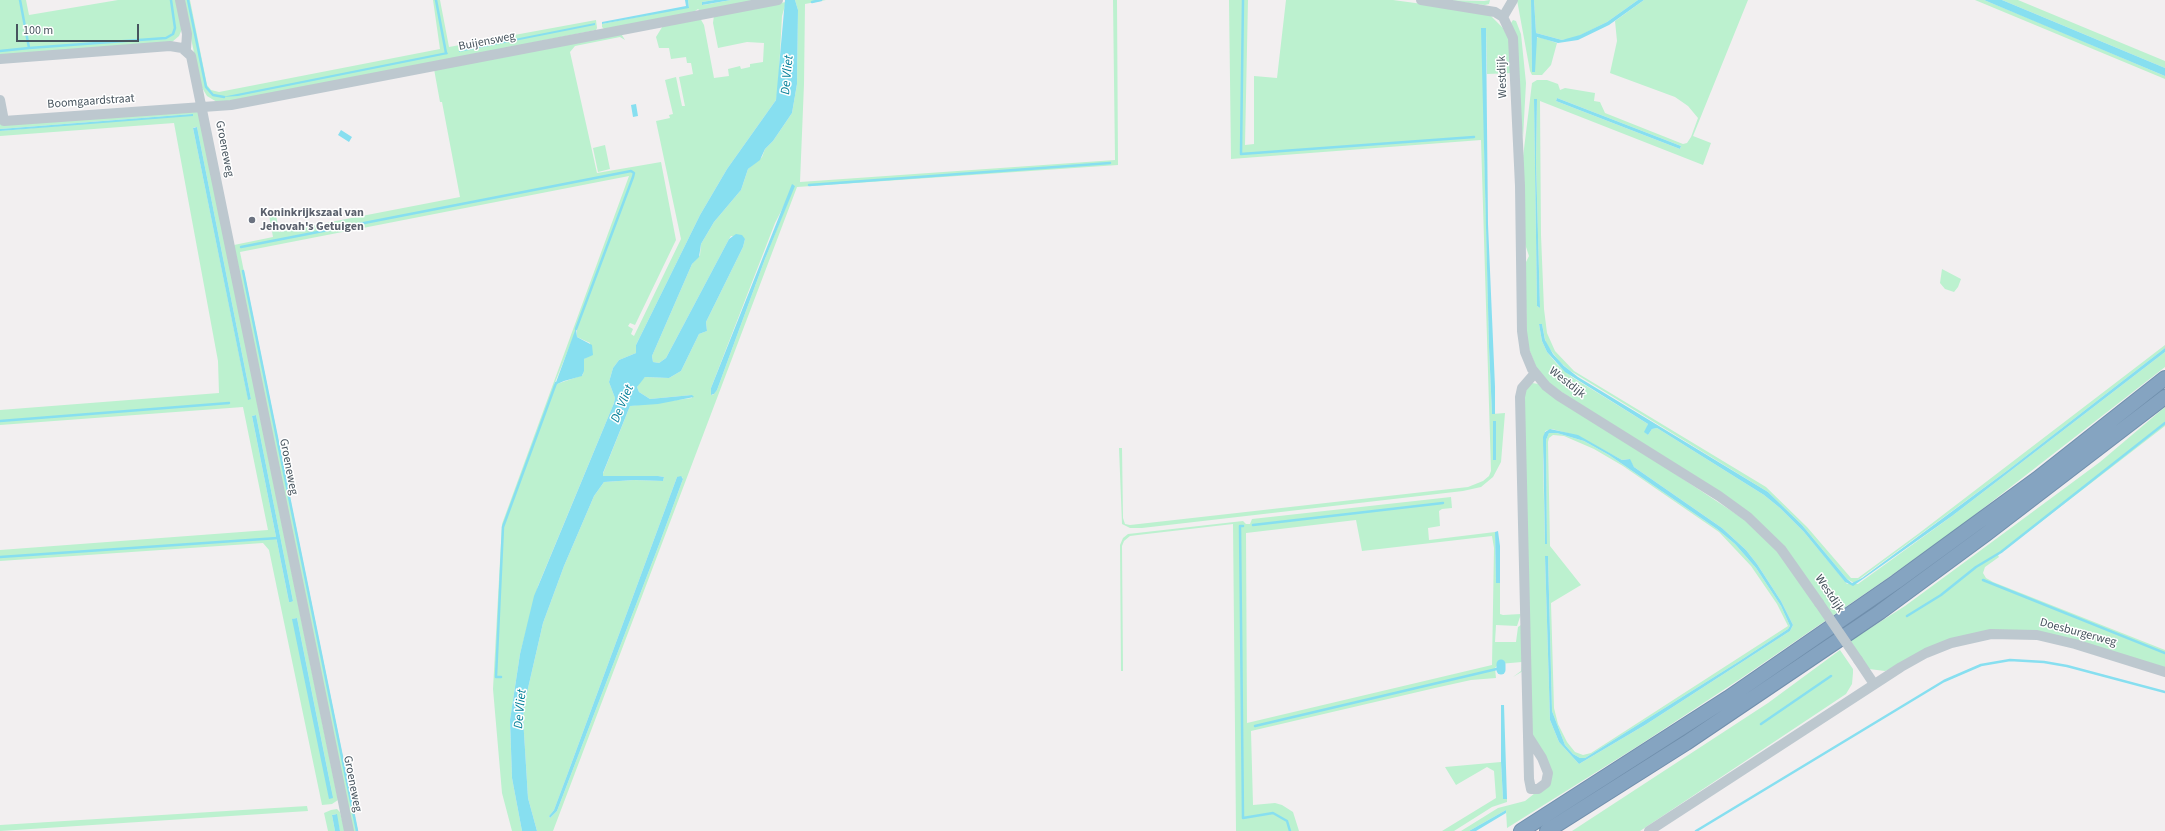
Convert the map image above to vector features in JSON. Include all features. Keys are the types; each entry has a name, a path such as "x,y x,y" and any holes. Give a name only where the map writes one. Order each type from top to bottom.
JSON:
{"highway":[{"path":"1521,831 1728,698 1896,582 2037,479 2165,378"},
{"path":"1547,831 1699,735 1880,612 1986,534 2165,397"}],"street":[{"path":"0,59 170,46 186,49 187,34 180,0"},
{"name":"Buijensweg","path":"202,108 231,105 778,0"},
{"path":"1421,0 1488,10 1503,17 1513,0"},
{"name":"Westdijk","path":"1503,17 1511,32 1516,51 1522,335 1527,356 1535,373 1559,396 1719,496 1748,517 1781,549 1874,684"},
{"name":"Groeneweg","path":"186,49 192,59 349,831"},
{"name":"Boomgaardstraat","path":"0,100 4,121 202,108"},
{"name":"Westdijk","path":"1528,736 1520,397 1522,388 1535,373"},
{"name":"Doesburgerweg","path":"1874,684 1916,658 1943,646 1971,638 2007,633 2055,639 2165,672"},
{"path":"1649,831 1874,684"}],"green space":[{"path":"0,0 26,0 29,15 118,0 177,0 182,29 179,36 172,42 0,56"},
{"path":"183,0 190,0 207,85 211,90 219,92 440,49 433,0 440,0 449,47 596,20 597,28 596,30 229,103 217,102 207,96 201,86"},
{"path":"688,0 715,0 702,2 703,5 731,0 760,0 700,11 698,9 692,13 604,29 602,27 602,24 689,7"},
{"path":"795,0 826,0 805,4 804,84 800,182 1115,160 1113,0 1117,0 1118,165 797,187 553,831 537,831 528,798 523,717 526,697 543,623 564,566 594,496 604,482 634,480 663,481 664,477 658,476 602,476 630,406 692,398 692,395 650,399 639,392 637,387 640,381 645,377 669,378 681,371 699,334 707,331 706,322 743,247 745,239 731,236 666,358 659,363 653,362 652,356 692,264 700,255 701,244 714,222 741,190 748,169 762,157 765,149 773,141 792,113 797,84 798,10","holes":["795,184 765,259 717,390 713,395 711,395 711,388 775,223","677,477 682,477 683,479 660,542 557,811 550,818 549,816 554,810"]},
{"path":"1229,0 1248,0 1245,145 1254,144 1254,76 1277,78 1286,0 1393,0 1467,10 1491,16 1503,28 1509,39 1512,73 1487,74 1486,28 1484,137 1492,414 1505,413 1501,462 1493,477 1481,487 1463,491 1142,528 1130,528 1122,524 1119,448 1122,448 1123,518 1125,524 1130,525 1468,487 1483,481 1489,476 1491,471 1481,140 1231,159"},
{"path":"1444,0 1490,0 1489,4 1485,5"},
{"path":"1517,0 1531,0 1532,72 1534,72 1536,38 1539,37 1557,43 1551,65 1542,75 1532,75 1530,71"},
{"path":"1534,0 1638,0 1607,22 1575,38 1562,40 1536,33"},
{"path":"1644,0 1748,0 1693,136 1711,143 1703,165 1540,101 1541,235 1544,309 1547,333 1555,351 1574,371 1766,487 1807,527 1851,578 1858,578 1918,534 2165,345 2165,348 2008,470 1854,583 1847,579 1802,525 1768,492 1569,370 1559,361 1546,344 1542,324 1539,324 1542,341 1547,352 1557,364 1572,377 1648,424 1645,432 1648,435 1652,429 1657,428 1764,495 1780,508 1804,532 1847,584 1858,584 1952,516 2165,352 2165,367 1963,524 1885,580 1740,679 1638,746 1507,828 1506,810 1469,831 1461,831 1498,808 1525,801 1549,782 1532,735 1523,393 1532,383 1539,384 1777,541 1550,384 1536,367 1527,344 1525,264 1529,256 1524,241 1523,157 1532,83 1537,80 1547,80 1558,84 1560,90 1565,88 1595,93 1594,101 1600,102 1605,113 1683,144 1687,143 1691,137 1698,118 1688,106 1675,97 1610,73 1617,41 1615,21","holes":["1557,98 1681,146 1680,149 1556,101","1534,99 1537,99 1536,162 1540,308 1537,306","1552,429 1578,436 1622,460 1629,459 1634,467 1722,528 1746,550 1757,564 1781,601 1793,625 1790,631 1645,725 1579,764 1559,742 1550,720 1545,556 1548,556 1552,711 1565,745 1573,754 1580,758 1585,758 1738,662 1788,629 1790,626 1781,606 1756,568 1735,544 1717,529 1609,455 1584,441 1557,433 1549,433 1546,440 1547,544 1545,544 1543,460 1545,431","1553,435 1564,436 1594,449 1623,466 1719,532 1751,566 1777,604 1788,626 1591,753 1583,755 1575,752 1567,742 1558,724 1554,708 1551,603 1581,585 1550,546 1549,438"]},
{"path":"1975,0 1984,0 2033,20 2165,76 2165,79"},
{"path":"2002,0 2018,0 2165,61 2165,68"},
{"path":"786,2 782,16 778,90 776,100 727,169 700,215 636,345 636,353 619,360 613,368 609,382 615,398 614,403 538,586 520,654 510,720 512,778 522,831 512,831 502,793 493,689 502,524 629,176 240,252 358,831 351,831 234,245 273,237 269,215 276,214 279,232 460,197 442,102 440,102 434,69 620,32 625,40 620,37 575,46 570,52 597,173 661,162 676,240 635,325 630,323 628,326 633,329 631,334 634,336 681,239 656,121 670,118 669,115 673,114 665,80 676,77 682,106 685,106 679,77 693,74 691,63 687,63 686,57 671,59 669,48 659,48 656,37 664,24 700,18 704,25 714,78 729,76 728,69 740,66 741,69 750,67 750,64 763,62 764,43 747,42 718,48 713,23 714,15","holes":["577,328 577,337 590,343 589,356 584,359 583,375 554,385"]},
{"path":"1513,20 1516,21 1521,34 1526,83 1523,138 1511,23"},
{"path":"198,111 338,800 332,804 322,805 269,550 263,543 0,561 0,550 268,530 243,407 0,425 0,410 219,393 218,361 174,123 0,136 0,131 193,114 0,129 0,118","holes":["197,127 251,399 248,399 193,128","256,415 293,601 289,602 252,416","297,618 333,798 293,619"]},
{"path":"605,145 610,169 598,172 593,148"},
{"path":"1942,269 1961,279 1954,292 1945,289 1940,283"},
{"path":"2165,407 2165,426 1998,555 1999,557 1985,567 1983,573 1986,578 1993,582 2165,650 2165,668 1998,630 1885,671 1869,669 1850,641 1905,606 2100,462"},
{"path":"1451,497 1452,508 1442,509 1439,511 1440,526 1428,528 1429,540 1495,532 1496,583 1500,583 1500,614 1521,614 1517,626 1496,625 1495,642 1516,642 1518,627 1524,623 1523,671 1513,677 1521,671 1522,662 1499,664 1495,668 1496,678 1471,680 1251,731 1253,805 1275,803 1282,805 1293,812 1299,831 1236,831 1233,524 1130,536 1124,541 1122,546 1123,671 1121,671 1120,545 1123,538 1128,534 1243,521 1246,524 1250,524 1252,519","holes":["1356,520 1362,551 1492,536 1494,548 1492,665 1247,723 1246,533"]},
{"path":"1840,650 1853,669 1852,684 1846,694 1640,831 1572,831 1768,703"},
{"path":"1501,762 1503,799 1507,799 1507,802 1492,807 1454,831 1442,831 1496,798 1494,771 1487,767 1456,785 1445,767"},
{"path":"307,806 308,811 0,831 0,825"},
{"path":"337,809 340,812 345,831 340,831 336,814 332,815 335,831 328,831 324,813"}],"water":[{"path":"685,0 688,0 689,8 602,24 602,22 686,6"},
{"path":"731,0 702,5 702,2"},
{"name":"De Vliet","path":"785,0 795,0 798,10 797,84 792,113 773,141 765,149 760,160 748,169 741,190 714,222 701,244 699,257 692,264 652,356 653,362 659,363 666,358 729,239 736,234 742,235 745,239 743,247 706,322 707,331 699,334 681,371 669,378 645,377 637,387 639,392 650,399 692,395 694,397 658,404 630,406 603,473 603,476 658,476 664,477 663,481 634,480 604,482 594,496 564,566 543,623 526,697 523,717 528,798 537,831 522,831 512,778 510,720 520,654 534,596 614,403 615,398 609,382 613,368 619,360 636,353 636,345 700,215 727,169 776,100"},
{"path":"1531,0 1534,0 1536,33 1562,40 1580,35 1607,22 1638,0 1644,0 1609,25 1578,40 1558,43 1537,37 1535,72 1532,72"},
{"path":"1984,0 2002,0 2165,68 2165,76"},
{"path":"595,23 595,25 459,52 459,50"},
{"path":"1481,28 1486,28 1488,224 1495,414 1492,414 1489,347"},
{"path":"447,52 448,54 238,96 222,97"},
{"path":"1557,98 1681,146 1680,149 1556,101"},
{"path":"1534,99 1537,99 1536,162 1540,308 1537,306"},
{"path":"636,104 638,116 633,117 631,105"},
{"path":"193,114 193,116 0,131 0,129"},
{"path":"197,127 251,399 248,400 193,128"},
{"path":"341,130 352,137 349,142 338,135"},
{"path":"792,184 795,186 765,259 717,390 711,395 711,388"},
{"path":"1539,324 1542,324 1545,340 1553,354 1564,366 1578,377 1768,492 1802,525 1852,583 1862,578 2008,470 2165,348 2165,352 1952,516 1853,586 1845,582 1804,532 1780,508 1764,495 1657,428 1652,429 1648,435 1644,432 1648,424 1565,372 1547,352 1542,341"},
{"path":"576,328 577,337 592,345 593,355 584,359 584,371 582,376 555,385"},
{"path":"256,415 293,601 291,602 289,602 252,416"},
{"path":"1493,421 1496,421 1496,460 1493,460"},
{"path":"1550,429 1578,435 1622,460 1630,459 1634,467 1722,528 1746,550 1757,564 1781,601 1793,625 1790,631 1645,725 1579,764 1559,742 1550,720 1545,556 1548,556 1552,711 1565,745 1573,754 1580,758 1585,758 1738,662 1788,629 1790,626 1781,606 1756,568 1735,544 1717,529 1609,455 1584,441 1557,433 1549,433 1546,440 1547,544 1545,544 1543,437 1545,432"},
{"path":"681,476 683,479 660,542 557,811 550,818 549,816 554,810 677,477"},
{"path":"1498,531 1500,546 1500,583 1496,583 1495,532"},
{"path":"297,618 333,798 329,799 292,619"},
{"path":"1501,705 1504,705 1507,799 1503,799 1501,762"},
{"path":"1506,810 1506,813 1476,831 1469,831"},
{"path":"337,814 340,831 335,831 332,815"}],"waterway":[{"path":"0,51 29,48 20,0"},
{"path":"29,48 166,38 173,34 175,28 171,0"},
{"path":"188,0 206,87 213,95 224,97"},
{"path":"436,0 446,53"},
{"path":"812,2 821,0"},
{"path":"1243,0 1241,154 1474,137"},
{"path":"809,185 1110,163"},
{"path":"241,247 631,171 634,173 633,177 576,329"},
{"path":"243,271 357,831"},
{"path":"501,677 496,677 503,527 556,383"},
{"path":"0,421 229,403"},
{"path":"1907,616 1941,595 1976,567 2001,552 2165,423"},
{"path":"1253,525 1443,503"},
{"path":"1243,526 1240,526 1243,818 1273,813 1287,821 1290,831"},
{"path":"0,557 278,538"},
{"path":"1983,580 2165,653"},
{"path":"1696,831 1944,681 1981,665 2010,660 2044,662 2067,666 2165,692"},
{"path":"1501,664 1501,670"},
{"path":"1255,726 1501,668"},
{"path":"1761,724 1831,676"}],"place":[{"name":"Koninkrijkszaal van Jehovah's Getuigen","path":"252,220"}]}
